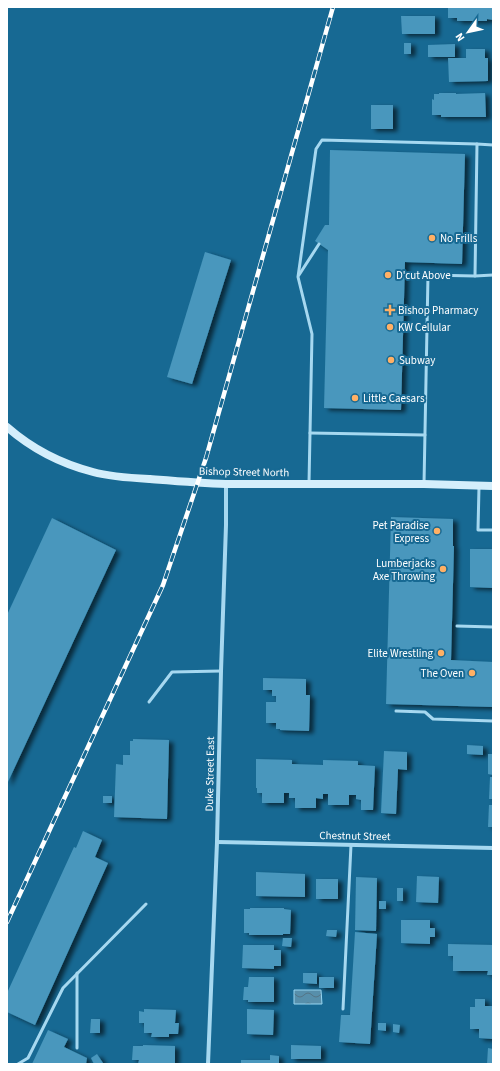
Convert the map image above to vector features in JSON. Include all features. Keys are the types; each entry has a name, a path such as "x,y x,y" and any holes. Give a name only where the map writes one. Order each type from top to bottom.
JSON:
{"main road":[{"name":"Bishop Street North","path":"7,427 35,447 52,456 92,472 118,477 226,484 309,483 493,486"}],"street":[{"name":"Duke Street East","path":"208,1064 217,842 226,484"},
{"name":"Chestnut Street","path":"217,842 493,848"}],"lane":[{"path":"309,483 312,334 298,277 316,149 322,140 493,145"},
{"path":"475,276 477,144"},
{"path":"298,277 319,244"},
{"path":"424,484 428,275 493,275"},
{"path":"310,433 425,435"},
{"path":"479,485 478,530 493,530"},
{"path":"456,626 493,627"},
{"path":"149,702 172,672 221,671"},
{"path":"396,711 425,712 433,719 493,720"},
{"path":"343,1009 351,845"},
{"path":"18,1064 28,1058 63,988 146,904"},
{"path":"77,973 77,1048"}],"water":[{"path":"294,990 321,990 322,1004 294,1004"}],"building":[{"path":"448,7 493,7 493,20 457,21 457,18 448,18"},
{"path":"401,16 435,16 435,34 402,34"},
{"path":"404,43 411,43 411,54 404,54"},
{"path":"455,44 455,57 428,57 428,45"},
{"path":"466,49 485,49 485,58 488,58 488,81 449,82 448,58 466,58"},
{"path":"485,93 486,117 441,117 441,115 432,115 432,99 434,100 434,94"},
{"path":"371,105 393,105 393,129 371,129"},
{"path":"330,150 465,154 462,264 405,262 401,410 324,408 328,250 315,241 325,225 329,225"},
{"path":"205,252 231,260 192,384 167,377"},
{"path":"391,517 453,519 454,546 451,660 493,662 493,707 386,704"},
{"path":"52,518 116,550 7,784 7,615"},
{"path":"470,549 493,549 493,588 470,587"},
{"path":"263,678 306,679 306,695 310,695 309,731 280,730 276,729 276,723 266,723 266,702 276,702 276,696 272,696 272,690 263,690"},
{"path":"133,739 169,740 167,819 114,817 116,764 123,765 123,755 130,755 130,741 133,741"},
{"path":"467,745 483,746 483,755 467,754"},
{"path":"384,751 407,752 407,770 398,769 396,814 381,813"},
{"path":"488,754 493,754 493,775 488,774"},
{"path":"256,759 292,760 292,764 323,765 323,760 358,761 358,765 375,766 373,810 361,810 361,800 356,799 356,795 349,795 349,805 328,805 328,794 323,794 323,799 316,798 316,808 295,808 295,798 289,798 289,793 284,793 284,803 262,803 262,793 257,793 256,788"},
{"path":"490,777 493,777 493,799 489,799"},
{"path":"103,796 112,796 112,803 103,803"},
{"path":"489,805 493,805 493,827 488,827"},
{"path":"83,831 102,840 95,857 108,863 35,1025 7,1012 7,993 74,847 76,848"},
{"path":"256,872 305,874 305,897 256,896"},
{"path":"417,876 439,877 438,903 416,902"},
{"path":"356,877 377,878 376,931 355,930"},
{"path":"316,879 338,879 338,899 316,899"},
{"path":"397,888 403,888 403,901 397,901"},
{"path":"379,901 386,901 386,909 379,909"},
{"path":"284,908 291,910 290,934 249,935 249,933 244,933 244,909"},
{"path":"401,920 430,920 430,928 435,928 435,937 430,937 430,944 401,943"},
{"path":"327,930 337,930 336,937 326,936"},
{"path":"355,932 377,934 370,1044 339,1042 341,1015 350,1015"},
{"path":"283,938 292,938 291,947 282,946"},
{"path":"448,944 493,945 493,975 487,975 488,971 453,971 453,956 448,956"},
{"path":"243,945 274,945 274,950 281,950 281,966 274,966 274,969 242,968"},
{"path":"303,973 317,973 317,984 303,983"},
{"path":"249,977 274,977 274,1002 248,1002 248,1000 243,1000 244,987 248,987"},
{"path":"319,977 334,977 334,988 319,988"},
{"path":"475,999 485,999 485,1006 493,1006 493,1039 479,1038 479,1029 470,1029 470,1007 475,1007"},
{"path":"144,1009 176,1010 175,1023 179,1023 178,1034 169,1034 169,1037 151,1037 152,1033 144,1033 144,1023 139,1023 139,1011 144,1012"},
{"path":"247,1009 274,1010 273,1035 247,1034"},
{"path":"91,1019 100,1019 100,1033 90,1033"},
{"path":"378,1023 386,1023 386,1031 378,1030"},
{"path":"393,1024 400,1025 399,1033 393,1032"},
{"path":"48,1030 68,1039 64,1047 87,1058 86,1064 32,1064"},
{"path":"291,1045 321,1046 321,1059 291,1059"},
{"path":"133,1046 175,1046 175,1064 138,1064 139,1060 132,1060"},
{"path":"488,1048 493,1049 493,1064 487,1064"},
{"path":"97,1054 103,1063 94,1064 91,1058"},
{"path":"270,1055 279,1056 279,1064 241,1064 241,1060 270,1060"}],"railway":[{"path":"7,922 163,585 206,458 333,7"}],"place":[{"name":"No Frills","path":"432,238"},
{"name":"D'cut Above","path":"388,275"},
{"name":"Bishop Pharmacy","path":"390,310"},
{"name":"KW Cellular","path":"390,327"},
{"name":"Subway","path":"391,360"},
{"name":"Little Caesars","path":"355,398"},
{"name":"Pet Paradise Express","path":"437,531"},
{"name":"Lumberjacks Axe Throwing","path":"443,569"},
{"name":"Elite Wrestling","path":"441,653"},
{"name":"The Oven","path":"472,673"}]}
